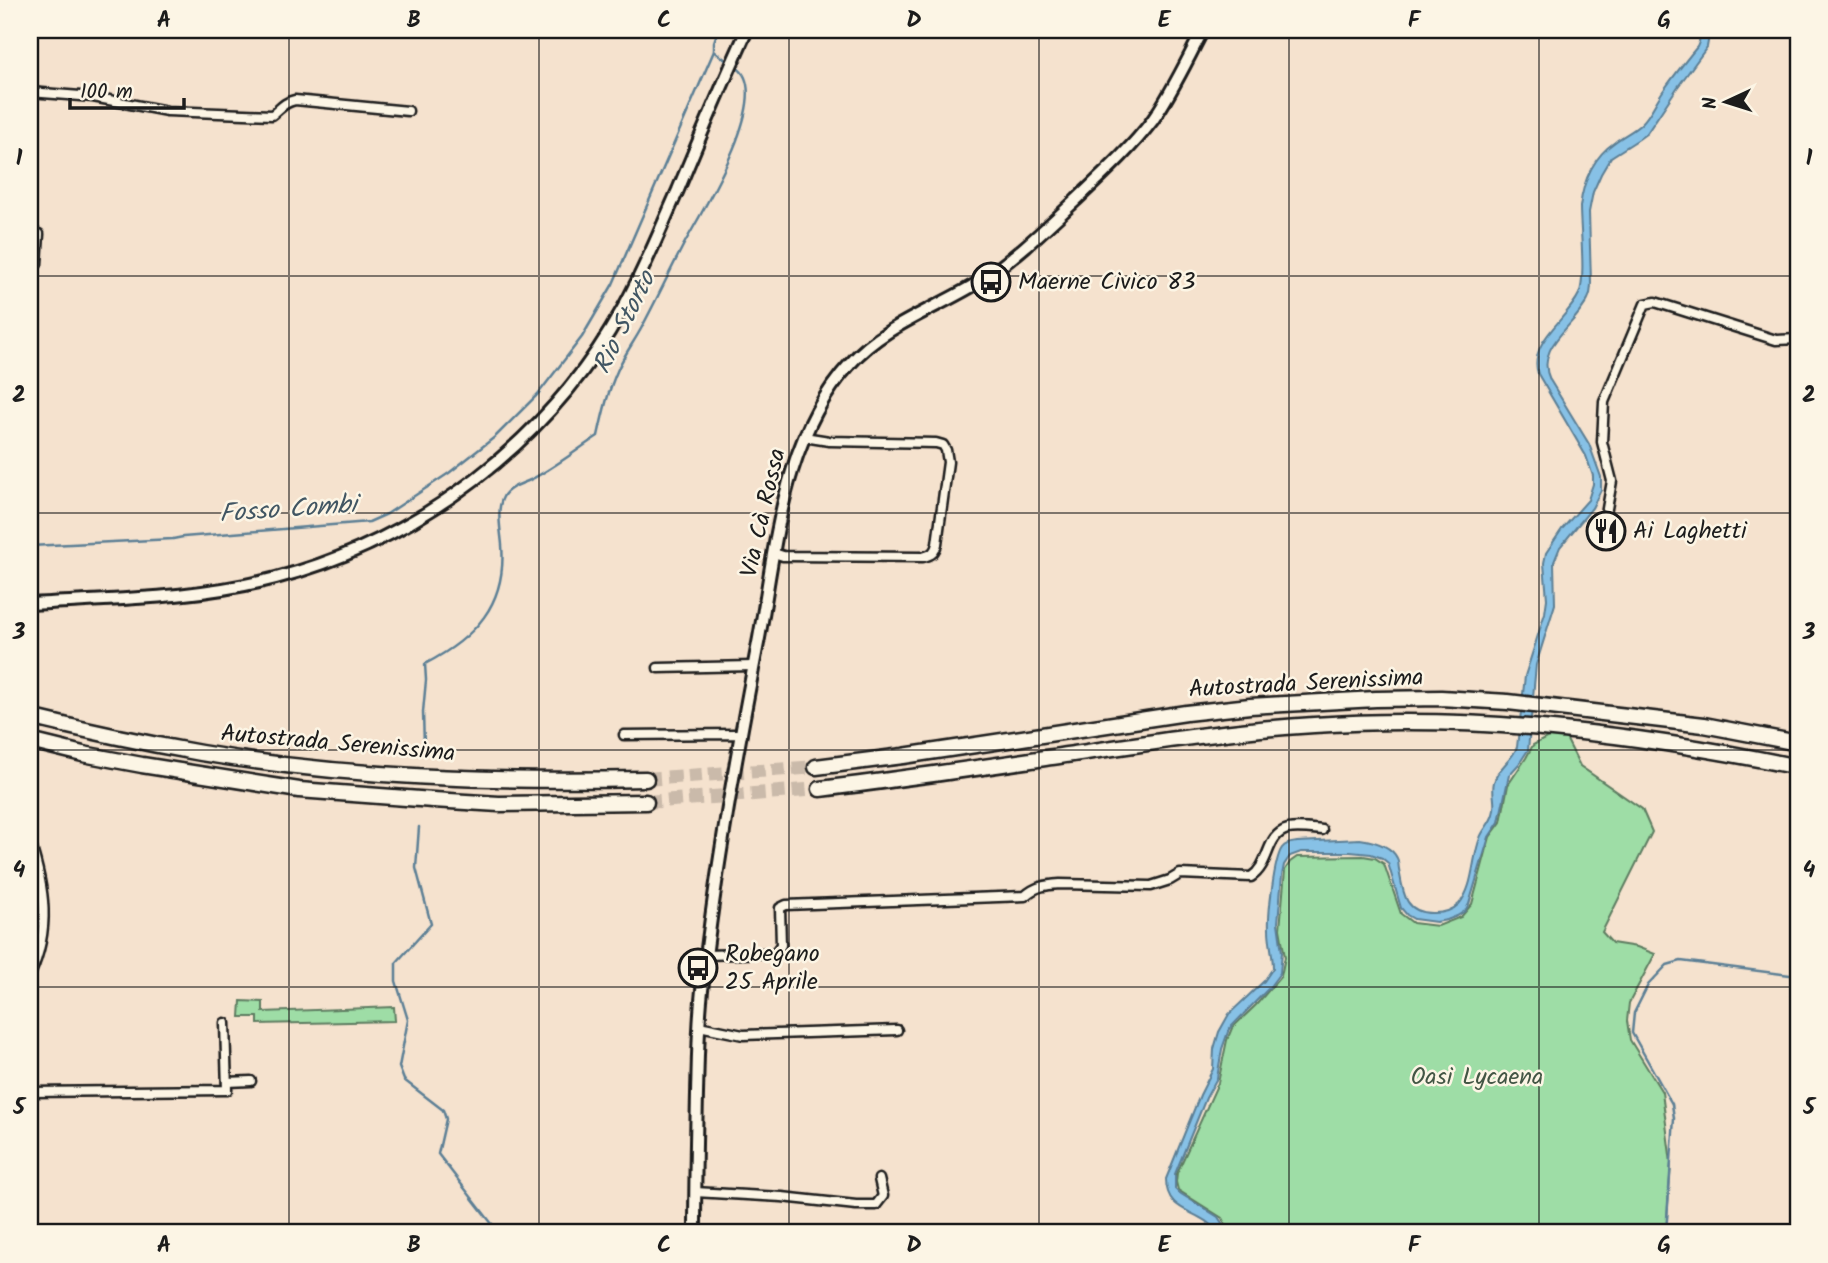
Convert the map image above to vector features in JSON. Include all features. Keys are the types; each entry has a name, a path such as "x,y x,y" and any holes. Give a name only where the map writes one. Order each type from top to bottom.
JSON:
{"highway":[{"name":"Autostrada Serenissima","path":"816,766 903,756 1174,715 1250,706 1376,699 1441,698 1508,702 1704,725 1798,743"},
{"name":"Autostrada Serenissima","path":"30,717 204,754 360,772 503,780 646,779"},
{"name":"Autostrada Serenissima","path":"820,789 1192,736 1316,724 1377,722 1507,725 1615,736 1798,767"},
{"name":"Autostrada Serenissima","path":"30,741 142,765 299,790 499,804 646,802"}],"main road":[{"name":"Via Cà Rossa","path":"695,1233 699,1026 707,955 753,666 785,495 804,437 836,379 852,361 892,328 977,283 999,268 1023,249 1112,165 1152,121 1203,30"},
{"path":"30,604 208,592 276,578 358,549 434,508 476,479 526,436 552,409 605,338 639,278 746,32"}],"street":[{"path":"30,92 93,97 167,111 220,114 272,115 283,104 295,100 408,111"},
{"path":"30,234 39,234 37,264"},
{"path":"1604,526 1612,481 1602,442 1604,402 1645,304 1655,302 1776,340 1798,339"},
{"path":"774,554 923,556 930,555 937,544 948,462 943,445 829,441 804,437"},
{"path":"658,668 753,666"},
{"path":"624,735 742,735"},
{"path":"707,955 775,953 781,945 780,908 786,905 1025,895 1045,885 1151,886 1180,874 1251,877 1258,873 1264,864 1272,840 1280,833 1289,829 1322,830"},
{"path":"30,842 42,887 44,916 37,960 30,975"},
{"path":"30,1092 227,1090 225,1023"},
{"path":"699,1026 743,1035 897,1030"},
{"path":"227,1082 251,1081"},
{"path":"695,1192 876,1205 883,1196 878,1179"}],"green space":[{"name":"Oasi Lycaena","path":"1552,735 1565,736 1580,766 1642,809 1652,832 1602,932 1612,943 1637,947 1655,954 1629,1003 1627,1021 1630,1040 1662,1092 1671,1163 1666,1233 1228,1233 1222,1218 1178,1190 1177,1173 1218,1083 1232,1028 1281,976 1285,957 1280,929 1285,870 1290,862 1297,857 1375,858 1384,864 1401,914 1413,923 1438,926 1461,917 1472,904 1490,837 1501,822 1508,785 1533,745"},
{"path":"241,1001 263,1002 263,1012 394,1007 395,1021 258,1024 258,1017 240,1017"}],"water":[{"path":"1701,30 1710,30 1707,47 1647,133 1611,157 1601,174 1593,192 1589,212 1590,295 1582,309 1558,337 1548,357 1550,380 1589,444 1601,477 1601,490 1592,508 1560,547 1554,562 1555,604 1536,665 1528,750 1509,775 1499,822 1489,837 1469,904 1465,911 1447,920 1436,922 1414,919 1401,908 1388,863 1382,858 1350,852 1301,852 1290,856 1282,875 1278,923 1282,952 1280,973 1229,1029 1217,1078 1175,1174 1175,1189 1178,1192 1218,1217 1226,1233 1217,1233 1203,1219 1172,1200 1166,1179 1213,1069 1214,1049 1219,1032 1229,1014 1264,981 1273,968 1269,912 1274,875 1282,848 1297,842 1360,839 1370,841 1391,850 1398,859 1404,893 1416,910 1434,913 1448,911 1464,897 1477,846 1494,810 1494,782 1517,747 1525,676 1545,613 1546,553 1562,529 1588,500 1593,484 1586,456 1538,374 1536,362 1539,351 1550,331 1573,304 1581,287 1580,207 1590,171 1607,148 1645,119 1697,47"}],"waterway":[{"name":"Rio Storto","path":"718,30 714,51 730,63"},
{"name":"Fosso Combi","path":"30,546 173,539 369,522 387,514 449,473 496,436 538,394 582,337 613,284 714,51"},
{"name":"Rio Storto","path":"424,746 425,664 459,643 484,617 493,602 502,566 499,514 505,494 548,470 598,436 618,369 731,155 747,102 746,81 736,67"},
{"name":"Rio Storto","path":"419,827 416,868 431,924 396,963 396,981 408,1020 399,1067 404,1080 443,1110 446,1119 438,1154 499,1233"},
{"path":"1666,1233 1674,1118 1672,1104 1632,1033 1634,1013 1648,985 1667,965 1681,961 1798,976"}],"tunnel":[{"path":"646,779 816,767"},
{"path":"646,802 820,789"}],"place":[{"name":"Maerne Civico 83","path":"991,282"},
{"name":"Ai Laghetti","path":"1606,531"},
{"name":"Robegano 25 Aprile","path":"698,968"}]}
